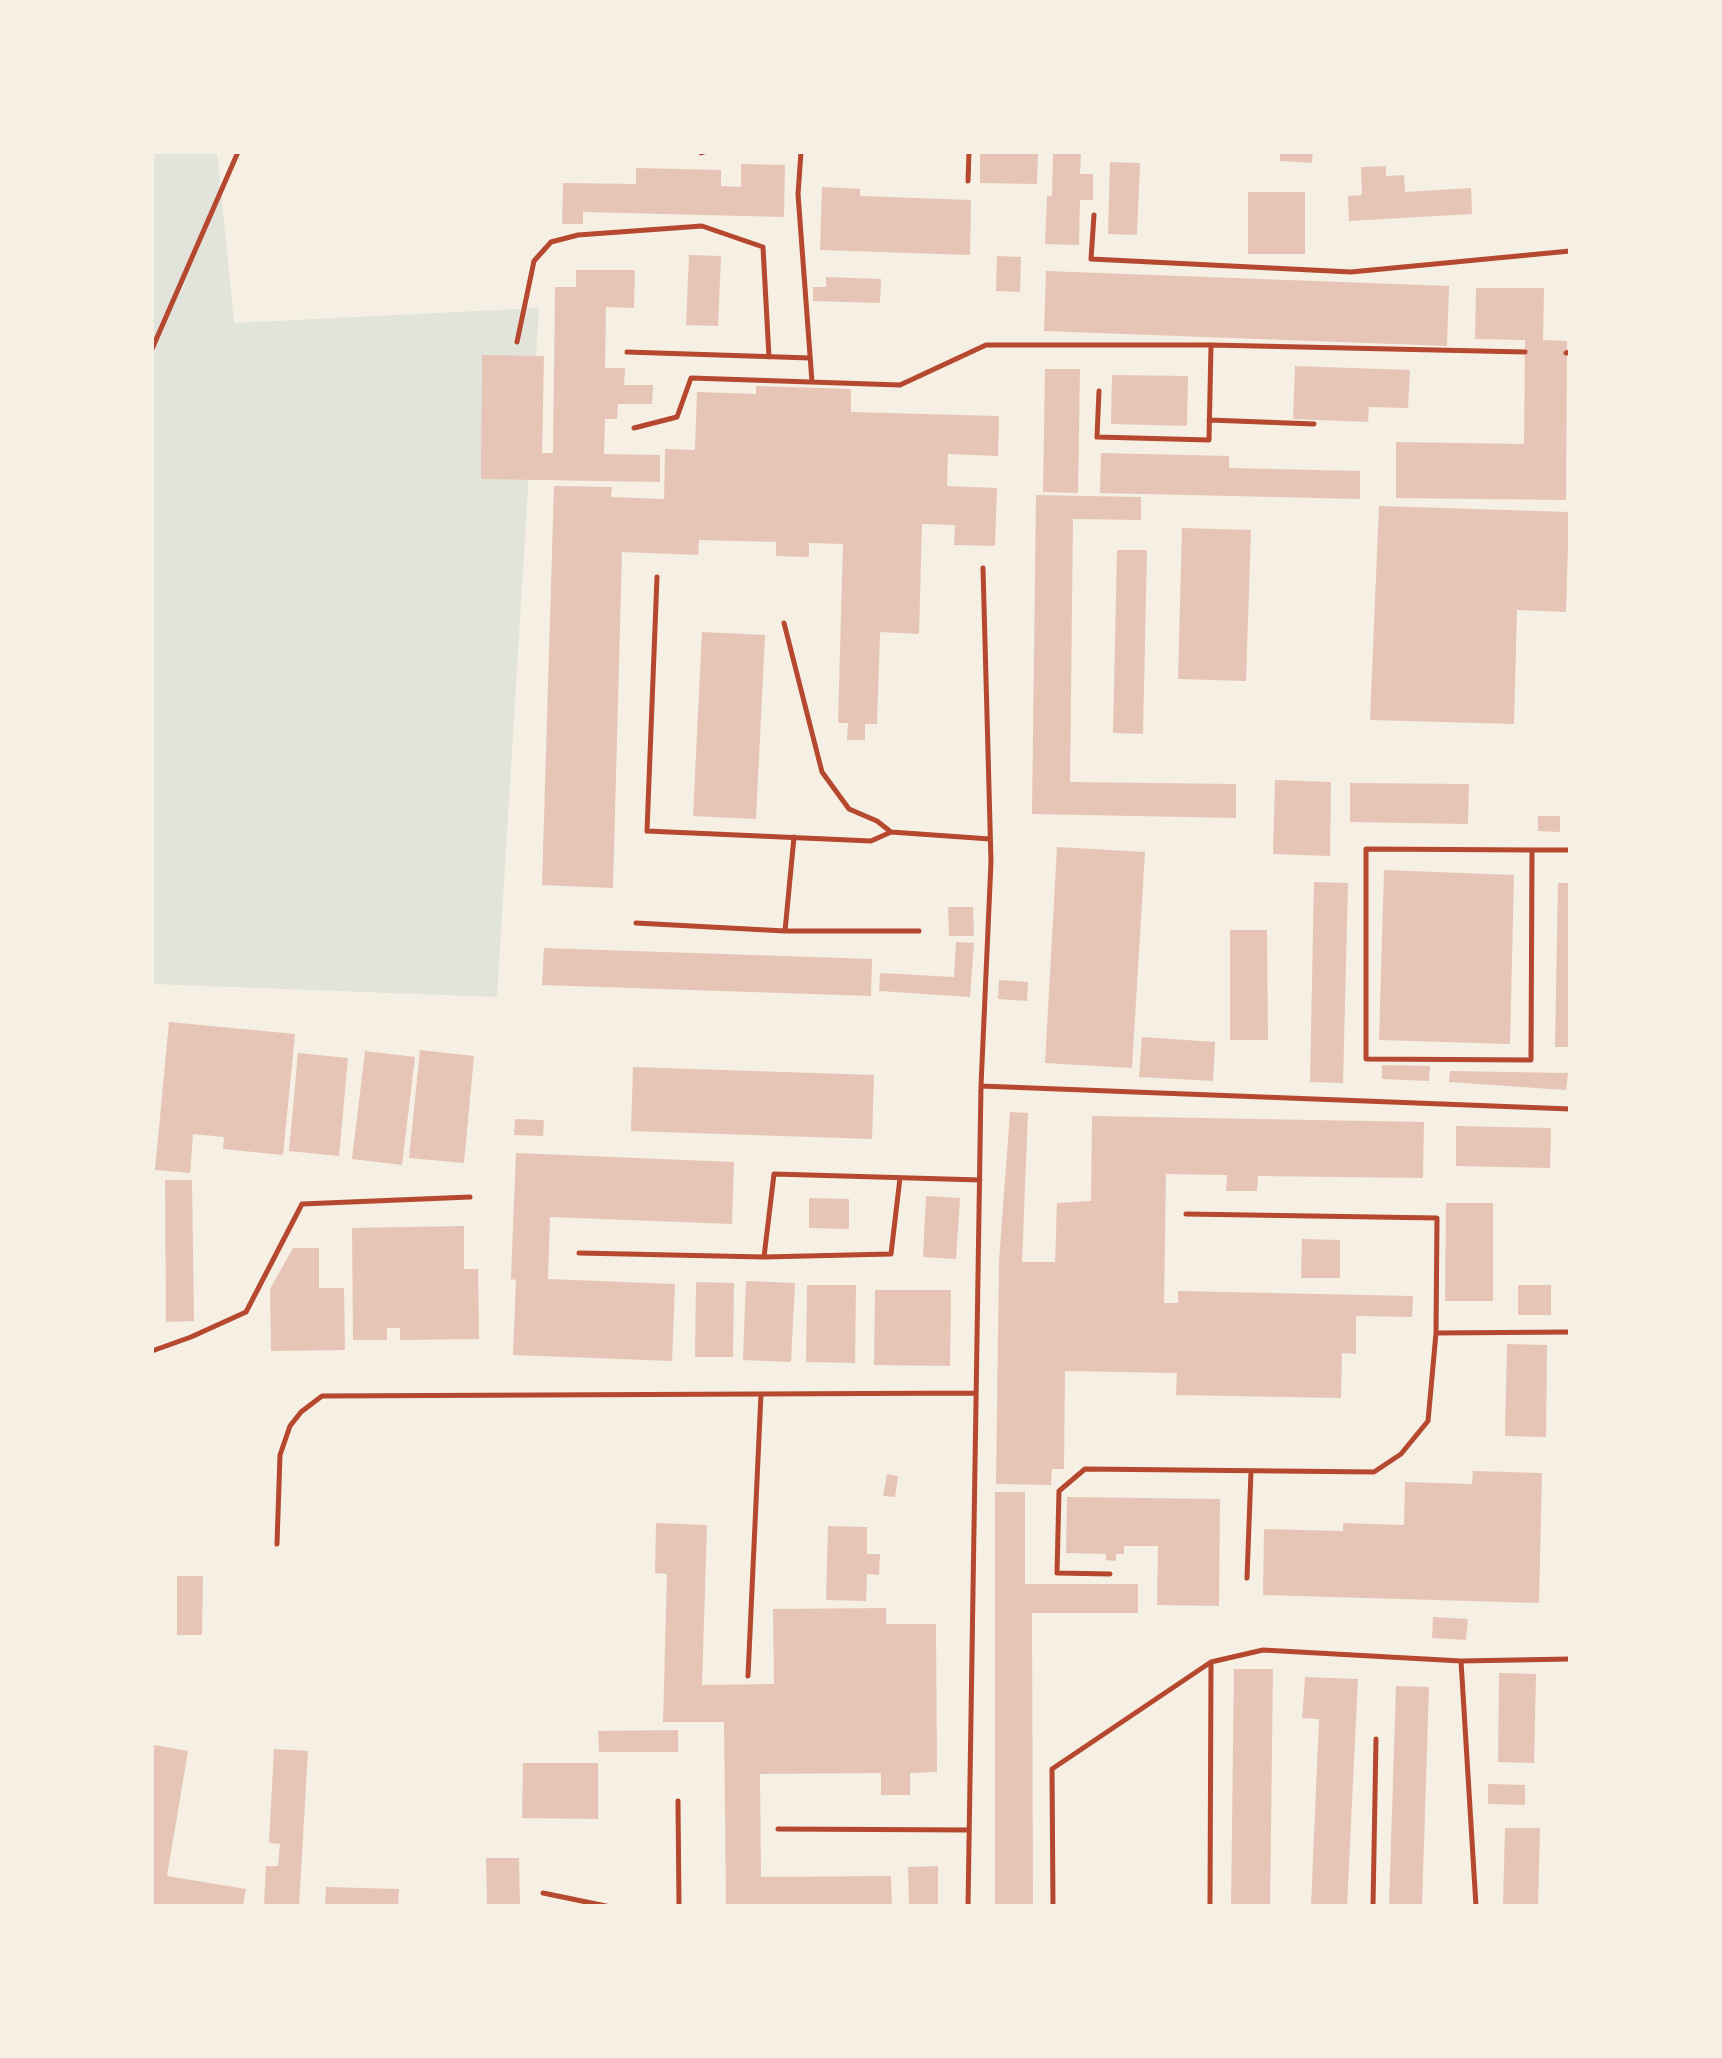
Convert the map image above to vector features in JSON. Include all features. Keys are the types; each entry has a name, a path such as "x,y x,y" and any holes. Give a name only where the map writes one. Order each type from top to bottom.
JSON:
{"lane":[{"path":"152,349 238,152"},
{"path":"801,152 798,194 812,382"},
{"path":"968,181 969,152"},
{"path":"1094,215 1091,259 1351,272 1570,251"},
{"path":"517,342 534,261 551,242 578,235 702,226 763,247 769,357"},
{"path":"634,428 677,417 691,378 900,385 986,345 1211,345 1525,352"},
{"path":"1099,391 1097,437 1209,440 1211,345"},
{"path":"627,352 810,358"},
{"path":"1209,420 1314,424"},
{"path":"968,1906 981,1086 990,839 983,568"},
{"path":"657,577 647,831 871,841 891,832 990,839"},
{"path":"784,623 822,772 849,809 877,821 891,832"},
{"path":"785,931 794,837"},
{"path":"1532,850 1531,1060 1366,1059 1366,849 1570,850"},
{"path":"636,923 785,931 919,931"},
{"path":"981,1086 1570,1109"},
{"path":"764,1257 774,1174 980,1180"},
{"path":"579,1253 764,1257 891,1254 900,1178"},
{"path":"152,1351 246,1312 302,1204 470,1197"},
{"path":"1110,1574 1057,1573 1059,1491 1085,1469 1374,1472 1401,1454 1428,1421 1436,1333 1437,1218 1186,1214"},
{"path":"1436,1333 1570,1332"},
{"path":"277,1544 280,1455 290,1426 301,1412 322,1396 976,1393"},
{"path":"748,1676 761,1394"},
{"path":"1247,1578 1251,1471"},
{"path":"1053,1906 1052,1769 1211,1662 1263,1650 1461,1661 1570,1659"},
{"path":"1461,1661 1476,1906"},
{"path":"1210,1906 1211,1662"},
{"path":"1373,1906 1376,1739"},
{"path":"678,1801 679,1906"},
{"path":"778,1829 969,1830"},
{"path":"543,1893 606,1906"}],"shaded area":[{"path":"152,152 217,152 234,323 539,308 497,997 152,984"}],"building":[{"path":"980,152 1038,152 1037,184 980,183"},
{"path":"1053,152 1081,152 1080,174 1093,174 1093,200 1080,200 1079,245 1045,244 1047,196 1052,196"},
{"path":"1280,152 1313,152 1312,163 1280,161"},
{"path":"1110,162 1140,163 1137,235 1108,234"},
{"path":"741,164 785,165 784,217 583,212 583,224 562,224 563,183 636,184 636,168 721,170 721,186 741,187"},
{"path":"1386,166 1386,176 1404,175 1405,192 1471,188 1472,214 1349,221 1348,196 1362,195 1361,167"},
{"path":"822,187 860,189 860,196 971,200 970,255 820,250"},
{"path":"1248,192 1305,192 1305,254 1248,254"},
{"path":"689,255 721,256 718,326 686,325"},
{"path":"997,256 1021,257 1020,292 996,291"},
{"path":"576,270 635,270 634,308 606,307 605,368 625,368 624,385 653,385 652,404 618,404 617,419 605,419 604,454 660,455 660,482 481,479 482,355 544,356 542,453 553,453 555,287 576,287"},
{"path":"1046,271 1449,286 1447,346 1044,331"},
{"path":"826,277 881,279 880,303 813,301 813,287 826,287"},
{"path":"1476,288 1544,288 1543,340 1567,341 1566,500 1396,498 1396,442 1524,444 1525,340 1475,339"},
{"path":"1295,366 1410,370 1408,408 1369,407 1368,422 1293,419"},
{"path":"1045,369 1080,369 1078,493 1043,492"},
{"path":"1112,375 1188,376 1187,426 1111,424"},
{"path":"756,386 851,389 851,412 999,416 998,456 948,454 947,486 997,488 995,546 954,545 955,525 922,524 919,634 880,632 877,724 865,724 865,740 847,740 848,723 838,723 843,544 809,543 809,557 776,556 776,542 699,540 698,555 622,552 613,888 542,885 554,486 612,487 611,497 664,499 665,449 695,450 697,392 756,394"},
{"path":"1101,453 1229,456 1229,468 1360,471 1360,499 1100,493"},
{"path":"1036,495 1141,497 1141,520 1073,519 1070,782 1236,784 1236,818 1032,814"},
{"path":"1379,506 1569,512 1566,612 1517,610 1514,724 1370,720"},
{"path":"1182,528 1251,530 1246,681 1178,679"},
{"path":"1117,550 1147,550 1143,734 1113,733"},
{"path":"702,632 765,635 756,819 693,816"},
{"path":"1275,780 1331,782 1330,856 1273,854"},
{"path":"1350,783 1469,784 1468,824 1350,822"},
{"path":"1538,816 1560,816 1560,832 1538,831"},
{"path":"1057,847 1145,852 1132,1068 1045,1063"},
{"path":"1384,870 1514,875 1510,1044 1379,1040"},
{"path":"1314,882 1348,883 1343,1083 1310,1082"},
{"path":"1558,883 1570,883 1568,1047 1555,1047"},
{"path":"948,907 973,907 974,936 949,936"},
{"path":"1230,930 1267,930 1268,1040 1230,1040"},
{"path":"956,942 974,943 970,997 879,991 880,973 954,977"},
{"path":"544,948 872,959 871,996 542,985"},
{"path":"999,980 1028,982 1027,1001 998,999"},
{"path":"169,1022 295,1034 283,1155 223,1149 224,1137 193,1134 190,1173 155,1170"},
{"path":"1142,1037 1215,1042 1213,1081 1139,1077"},
{"path":"420,1050 474,1056 464,1163 409,1158"},
{"path":"365,1051 415,1057 402,1165 352,1159"},
{"path":"298,1053 348,1058 339,1156 289,1151"},
{"path":"1382,1065 1430,1066 1429,1081 1382,1079"},
{"path":"633,1067 874,1075 872,1139 631,1131"},
{"path":"1450,1071 1568,1073 1566,1090 1449,1082"},
{"path":"1010,1112 1028,1113 1022,1262 1055,1262 1057,1203 1091,1201 1092,1116 1424,1122 1423,1178 1258,1176 1257,1191 1226,1191 1227,1175 1166,1174 1164,1303 1178,1303 1178,1291 1413,1296 1412,1317 1356,1316 1356,1354 1342,1353 1341,1398 1176,1395 1177,1373 1065,1371 1064,1469 1052,1469 1051,1485 996,1484 999,1261"},
{"path":"515,1119 544,1120 543,1136 514,1135"},
{"path":"1456,1126 1551,1128 1550,1168 1456,1166"},
{"path":"516,1153 734,1162 732,1224 550,1217 548,1279 675,1284 672,1361 513,1355 516,1280 511,1279"},
{"path":"165,1180 192,1180 194,1321 166,1322"},
{"path":"926,1196 960,1198 956,1259 923,1257"},
{"path":"809,1198 849,1199 849,1229 809,1228"},
{"path":"1446,1203 1493,1203 1493,1301 1445,1301"},
{"path":"464,1226 464,1269 478,1269 479,1339 400,1340 400,1328 387,1328 387,1340 353,1340 352,1228"},
{"path":"1302,1239 1340,1240 1340,1278 1301,1278"},
{"path":"293,1248 319,1248 319,1288 344,1288 345,1350 271,1351 270,1289"},
{"path":"746,1281 795,1283 791,1362 743,1360"},
{"path":"696,1282 734,1283 733,1357 695,1357"},
{"path":"807,1285 856,1285 855,1363 806,1362"},
{"path":"1518,1285 1551,1285 1551,1315 1518,1315"},
{"path":"875,1290 951,1290 950,1366 874,1365"},
{"path":"1507,1344 1547,1345 1546,1437 1505,1436"},
{"path":"1473,1471 1542,1473 1539,1603 1263,1595 1264,1529 1343,1531 1343,1523 1404,1525 1405,1482 1472,1484"},
{"path":"887,1474 898,1476 895,1497 883,1496"},
{"path":"995,1492 1025,1492 1025,1584 1138,1584 1138,1613 1032,1613 1033,1906 995,1906"},
{"path":"1067,1497 1220,1499 1219,1606 1157,1605 1158,1546 1124,1546 1124,1554 1116,1554 1116,1561 1106,1560 1106,1554 1066,1553"},
{"path":"656,1523 707,1525 702,1685 774,1684 773,1609 886,1608 886,1624 936,1624 937,1772 910,1773 910,1795 881,1795 881,1773 760,1774 761,1877 891,1876 892,1906 726,1906 724,1722 663,1722 667,1574 655,1573"},
{"path":"828,1526 867,1527 867,1554 880,1554 879,1575 867,1574 866,1601 826,1600"},
{"path":"177,1576 203,1576 202,1635 177,1635"},
{"path":"1433,1617 1468,1619 1466,1640 1432,1638"},
{"path":"1234,1669 1273,1669 1270,1906 1231,1906"},
{"path":"1499,1673 1536,1674 1534,1763 1498,1762"},
{"path":"1305,1677 1358,1679 1347,1906 1311,1906 1319,1719 1302,1718"},
{"path":"1396,1686 1429,1687 1422,1906 1389,1906"},
{"path":"678,1730 678,1752 599,1752 598,1731"},
{"path":"154,1745 188,1751 167,1876 246,1889 243,1906 152,1906"},
{"path":"274,1749 308,1751 299,1906 264,1906 266,1866 278,1866 280,1844 269,1843"},
{"path":"523,1763 598,1763 598,1819 522,1818"},
{"path":"1488,1784 1525,1785 1525,1805 1488,1804"},
{"path":"1505,1828 1540,1828 1538,1906 1503,1906"},
{"path":"486,1858 519,1858 520,1906 487,1906"},
{"path":"938,1866 938,1906 909,1906 908,1867"},
{"path":"326,1887 399,1889 398,1906 325,1906"}]}
